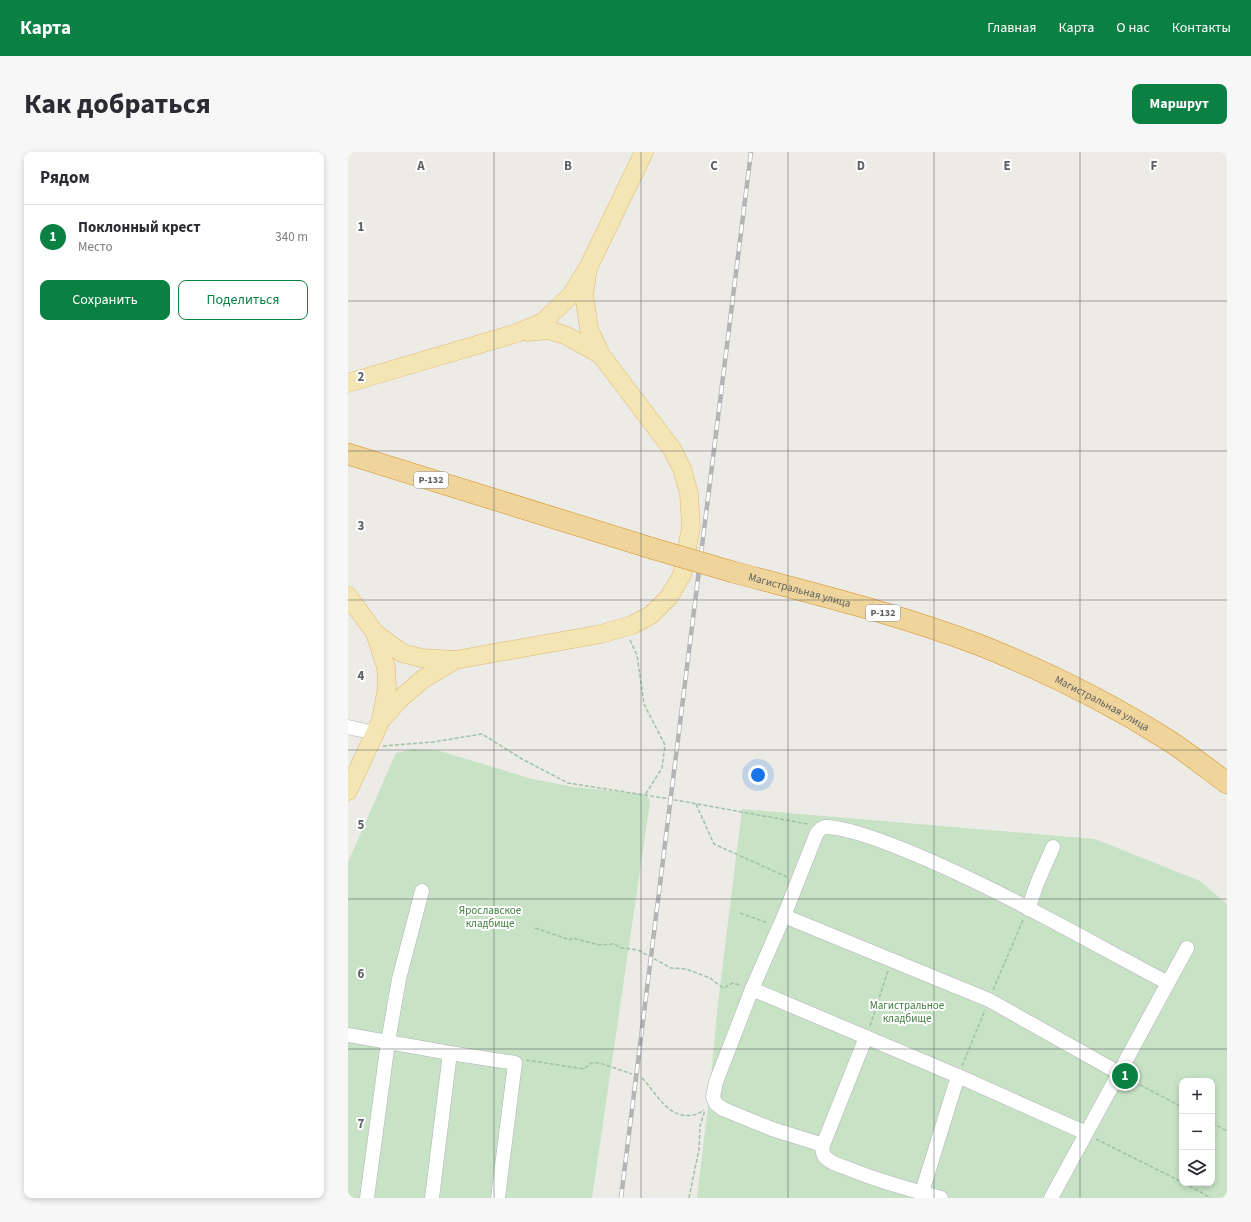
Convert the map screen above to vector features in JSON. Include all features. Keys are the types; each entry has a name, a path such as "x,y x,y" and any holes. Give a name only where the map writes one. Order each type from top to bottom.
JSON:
{"highway":[{"name":"Магистральная улица","path":"349,455 651,548 733,572 860,605 963,639 1028,666 1105,703 1169,741 1227,783"}],"main road":[{"path":"348,383 517,333 543,322 571,295 588,268 644,152"},
{"path":"348,596 375,633 402,653 421,658 455,660 601,634 632,625 651,615 669,597 682,575 691,527 689,493 682,469 672,449 601,355 589,329 584,294 588,268"},
{"path":"517,333 549,330 567,336 601,355"},
{"path":"375,633 386,666 387,687 379,733"},
{"path":"348,792 379,733 400,698 423,679 455,660"}],"lane":[{"path":"348,727 379,733"},
{"path":"823,1145 772,1129 723,1109 716,1104 713,1090 752,989 816,835 820,829 824,827 871,837 928,859 1011,899 1168,983"},
{"path":"1028,909 1053,847"},
{"path":"366,1198 388,1042 399,979 422,891"},
{"path":"781,922 892,960 989,1000 1119,1073"},
{"path":"1051,1198 1186,948"},
{"path":"752,989 958,1076 1086,1133"},
{"path":"348,1035 516,1063 498,1198"},
{"path":"866,1037 823,1145 822,1151 825,1157 858,1173 894,1186 941,1198"},
{"path":"432,1198 450,1053"},
{"path":"922,1192 958,1076"}],"path":[{"path":"628,636 637,655 644,704 665,745 662,768 645,795"},
{"path":"379,733 433,742 482,734 522,759 568,783 645,795 824,827"},
{"path":"696,804 714,844 797,882"},
{"path":"958,1076 1028,909"},
{"path":"740,913 781,922"},
{"path":"535,928 570,940 572,938 599,945 614,944 622,948 638,950 671,968 686,969 710,978 723,988 734,983 752,989"},
{"path":"866,1037 892,960"},
{"path":"516,1063 523,1059 584,1069 591,1063 600,1063 632,1074"},
{"path":"1119,1073 1179,1105"},
{"path":"642,1078 658,1100 674,1113 682,1116 693,1116 708,1109 714,1099"},
{"path":"689,1198 699,1148 700,1126 704,1110"},
{"path":"1215,1125 1227,1131"},
{"path":"1086,1133 1179,1180"},
{"path":"1190,1186 1211,1198"}],"green space":[{"name":"Ярославское кладбище","path":"414,749 440,751 532,779 574,787 642,794 648,797 650,802 592,1198 348,1198 348,862 396,753"},
{"name":"Магистральное кладбище","path":"742,809 1095,839 1200,881 1227,904 1227,1198 697,1198 709,1098 718,1003"}],"railway":[{"path":"621,1198 751,152"}],"place":[{"name":"Поклонный крест","path":"1125,1076"}]}
